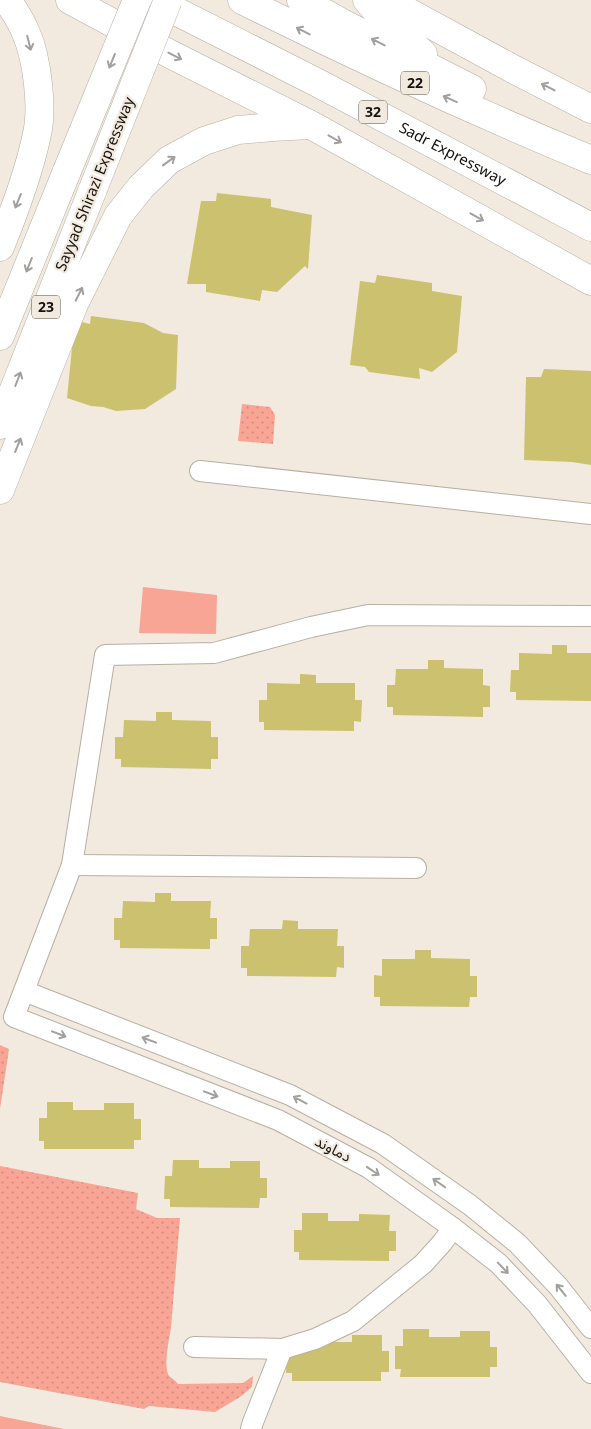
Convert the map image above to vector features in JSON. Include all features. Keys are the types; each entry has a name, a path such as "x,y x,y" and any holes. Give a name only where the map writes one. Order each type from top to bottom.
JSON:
{"highway":[{"path":"0,247 22,191 37,134 40,106 35,68 26,34 7,0"},
{"path":"70,0 170,54 311,125 591,281"},
{"name":"Sayyad Shirazi Expressway","path":"0,336 137,0"},
{"name":"Sadr Expressway","path":"154,0 314,81 591,227"},
{"name":"Sayyad Shirazi Expressway","path":"0,425 168,0"},
{"name":"22","path":"186,0 591,208"},
{"name":"22","path":"242,0 333,46 591,160"},
{"path":"301,0 480,94 591,156"},
{"path":"367,0 381,16 418,50 480,94"},
{"path":"386,0 591,109"},
{"path":"0,490 74,304 118,216 141,187 169,160 204,141 238,130 311,125"}],"street":[{"path":"200,471 591,514"},
{"path":"24,991 72,864 105,655 214,652 330,622 368,615 591,616"},
{"path":"72,864 416,868"},
{"name":"دماوند","path":"591,1328 558,1286 517,1243 470,1205 383,1144 290,1095 24,991 14,1017 278,1120 369,1168 498,1263 537,1304 591,1373"},
{"path":"194,1348 282,1349 315,1339 353,1320 423,1264 453,1228"},
{"path":"251,1429 282,1349"}],"shaded area":[{"path":"242,404 270,407 275,415 273,444 238,441"},
{"path":"143,587 217,595 216,634 139,633"},
{"path":"0,1045 9,1049 0,1109"},
{"path":"0,1166 138,1193 136,1209 157,1218 180,1218 171,1328 166,1360 167,1372 178,1384 243,1383 253,1376 252,1387 240,1397 215,1412 149,1406 144,1409 0,1382"},
{"path":"0,1416 64,1429 0,1429"}],"building":[{"path":"217,193 271,199 271,207 312,215 308,269 305,266 277,292 262,290 260,301 206,292 206,284 187,284 201,201 216,201"},
{"path":"377,275 432,283 432,291 462,296 457,352 432,372 419,368 420,379 369,372 365,367 350,365 360,281 375,283"},
{"path":"91,316 144,323 163,333 178,335 176,389 145,409 116,411 91,406 67,398 73,338 78,321 90,324"},
{"path":"544,369 591,371 591,465 572,462 524,460 526,377 541,377"},
{"path":"552,645 567,645 567,653 591,653 591,701 516,700 516,692 510,692 511,670 519,670 519,653 552,654"},
{"path":"428,660 444,660 444,668 483,669 483,685 490,686 490,707 483,707 483,717 393,715 393,707 387,707 387,685 395,685 396,669 428,669"},
{"path":"300,674 316,675 316,683 355,683 355,700 362,700 361,722 354,721 354,731 264,730 264,722 259,722 259,700 267,700 267,683 300,684"},
{"path":"156,712 172,712 172,720 211,721 211,737 218,737 218,759 211,759 211,769 121,767 121,759 115,759 115,737 123,737 124,720 156,721"},
{"path":"155,893 171,893 171,901 211,901 210,918 217,918 217,939 210,939 210,949 120,948 120,940 114,940 114,918 122,918 123,901 155,902"},
{"path":"283,920 298,921 298,929 338,929 337,946 344,946 344,968 337,967 336,977 247,976 247,968 241,968 241,946 249,946 250,929 282,929"},
{"path":"415,950 431,950 431,958 470,959 470,976 477,976 477,997 470,997 469,1007 380,1006 380,997 374,997 374,975 382,976 382,959 415,959"},
{"path":"47,1102 73,1102 73,1110 104,1110 104,1103 134,1103 134,1119 141,1119 141,1140 134,1140 134,1149 44,1149 44,1141 39,1141 39,1118 47,1118"},
{"path":"173,1160 199,1160 199,1168 230,1168 230,1161 260,1161 260,1178 267,1178 267,1198 260,1198 259,1208 170,1207 170,1199 164,1199 165,1176 172,1176"},
{"path":"302,1213 328,1213 328,1221 359,1221 359,1214 390,1215 389,1231 396,1231 396,1251 389,1251 389,1261 299,1260 299,1252 294,1252 294,1230 302,1230"},
{"path":"403,1329 429,1329 429,1337 460,1337 460,1331 490,1331 490,1347 497,1347 497,1367 490,1367 490,1377 400,1377 401,1369 395,1369 395,1346 403,1346"},
{"path":"294,1334 321,1334 321,1342 352,1342 352,1335 382,1335 382,1351 389,1351 389,1372 381,1372 381,1381 292,1381 292,1373 286,1373 287,1350 294,1351"}]}
